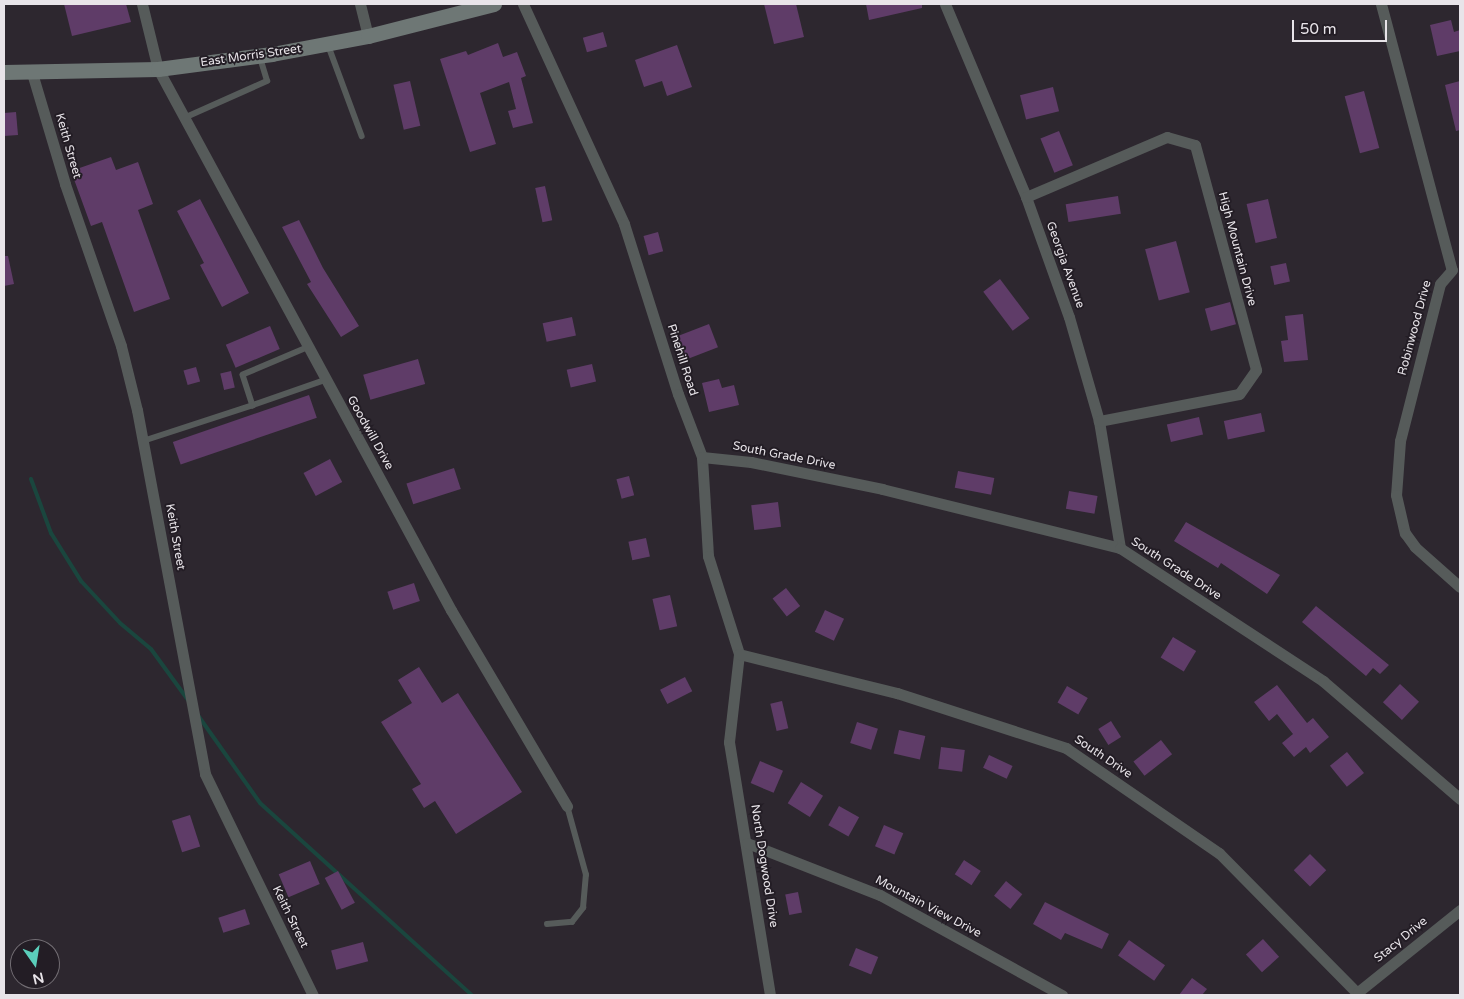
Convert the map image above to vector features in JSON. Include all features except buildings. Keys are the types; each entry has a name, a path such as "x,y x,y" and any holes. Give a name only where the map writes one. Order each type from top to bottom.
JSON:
{"main road":[{"name":"East Morris Street","path":"4,72 32,73 158,69 259,56 368,36 494,4"}],"street":[{"name":"Goodwill Drive","path":"142,4 158,69 307,348 451,610 567,806"},
{"path":"360,4 368,36"},
{"name":"Pinehill Road","path":"523,4 624,224 678,394 702,457 708,556 740,654 729,742"},
{"name":"Georgia Avenue","path":"945,4 1026,197 1070,317 1099,421 1120,548"},
{"name":"Robinwood Drive","path":"1381,4 1456,270 1440,284 1400,441 1396,495 1405,533 1415,547 1460,588"},
{"name":"Keith Street","path":"32,73 65,184 121,346 143,441 205,774 313,995"},
{"name":"High Mountain Drive","path":"1026,197 1167,137 1194,145 1256,370 1239,394 1099,421"},
{"name":"South Grade Drive","path":"702,457 751,462 882,489 1120,548 1323,681 1460,799"},
{"name":"South Drive","path":"740,654 897,692 1066,748 1219,854 1359,993"},
{"name":"North Dogwood Drive","path":"729,742 747,843 770,995"},
{"name":"Mountain View Drive","path":"747,843 880,895 1062,995"},
{"name":"Stacy Drive","path":"1359,993 1460,910"}],"lane":[{"path":"328,44 362,136"},
{"path":"184,118 267,81 259,56"},
{"path":"253,406 243,375 307,348"},
{"path":"143,441 253,406 325,380"},
{"path":"548,924 572,922 583,908 586,875 567,806"}],"waterway":[{"path":"31,479 51,533 81,581 120,623 151,649 188,700"},
{"path":"197,714 260,803 472,995"}]}
